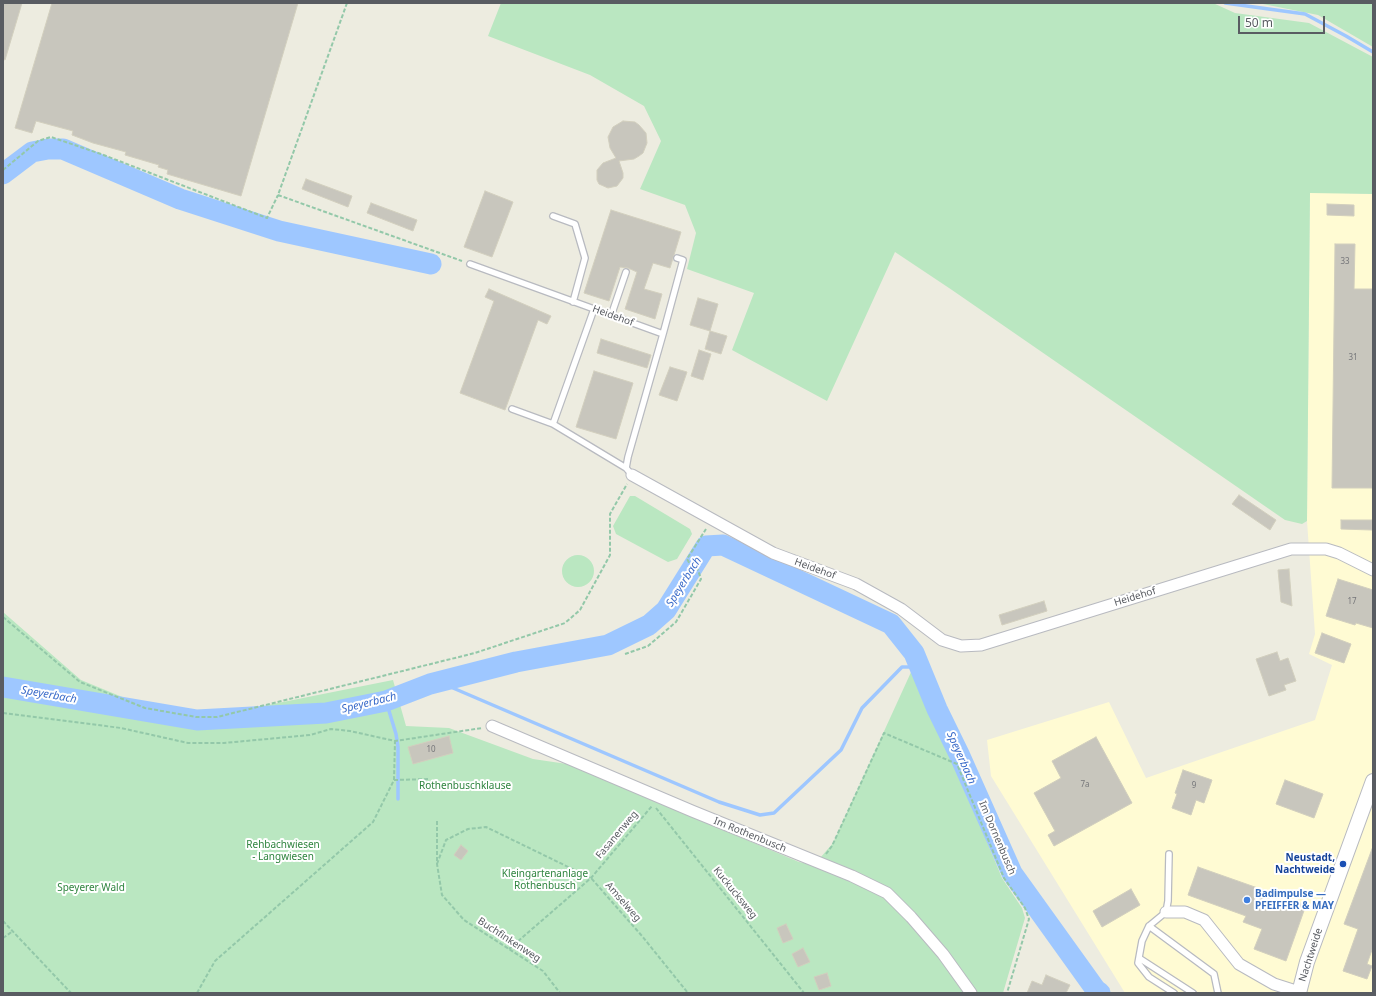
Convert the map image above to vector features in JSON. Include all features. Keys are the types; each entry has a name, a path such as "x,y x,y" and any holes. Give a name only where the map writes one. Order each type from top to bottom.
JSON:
{"street":[{"name":"Heidehof","path":"629,472 773,554 856,584 901,609 942,640 961,646 980,645 1291,549 1326,549 1339,553 1373,570"},
{"name":"Im Rothenbusch","path":"492,726 692,811 852,876 887,893 911,917 943,954 971,993"},
{"name":"Nachtweide","path":"1166,912 1185,912 1204,920 1239,964 1274,984 1299,992 1307,962 1369,807 1373,781"}],"lane":[{"path":"553,216 575,224 585,258 573,302"},
{"path":"512,409 553,424 629,472 682,260 677,258"},
{"name":"Heidehof","path":"470,264 663,334"},
{"path":"611,316 626,272"},
{"path":"553,424 594,309"},
{"path":"1169,854 1168,901 1166,912 1149,926 1142,941 1138,963 1149,977 1174,993"},
{"path":"1149,926 1214,974 1218,993"},
{"path":"1139,958 1193,993"}],"path":[{"path":"3,170 38,141 51,136 267,218 278,195 348,3"},
{"path":"278,195 470,264"},
{"path":"3,617 80,682 145,708 196,717 217,717 475,653 565,623 580,610 610,555 610,514 629,472"},
{"path":"625,654 648,646 676,622 701,579 698,570 690,564 687,559 712,519"},
{"path":"3,713 121,728 188,743 224,743 310,734 331,729 350,731 400,741 492,726"},
{"name":"Im Dornenbusch","path":"819,863 832,846 884,733 957,764 1004,878 1025,908 1029,919 1007,993"},
{"path":"197,993 215,961 373,822 395,780 395,741"},
{"path":"395,780 430,779"},
{"path":"653,804 661,805"},
{"name":"Fasanenweg","path":"509,949 591,878 653,804"},
{"name":"Kuckucksweg","path":"653,804 804,993"},
{"name":"Buchfinkenweg","path":"437,821 437,864 442,895 464,920 543,971 560,993"},
{"name":"Amselweg","path":"437,864 446,840 468,829 486,827 591,878 642,936 688,993"},
{"path":"3,921 71,993"},
{"path":"3,938 13,931"}],"shaded area":[{"path":"1310,192 1373,194 1373,993 1125,993 991,776 987,740 1109,702 1146,778 1315,720 1332,665 1309,654 1315,634 1307,521"}],"green space":[{"path":"501,3 1213,3 1235,13 1309,23 1373,57 1373,194 1310,193 1307,521 1302,524 1285,520 895,252 827,401 732,350 754,293 687,269 696,233 685,205 640,189 661,141 644,106 590,75 488,36"},
{"path":"1258,3 1373,3 1373,47 1318,15"},
{"path":"630,496 635,496 690,529 692,534 677,559 668,562 616,534 613,526"},
{"path":"575,555 581,555 591,562 594,571 593,577 587,584 581,587 575,587 565,580 562,574 562,568 569,558"},
{"path":"3,612 81,680 183,722 393,680 406,726 449,728 533,759 567,764 799,862 814,865 833,843 912,670 955,765 1002,878 1022,908 1025,918 1003,993 3,993"}],"building":[{"path":"3,3 22,3 5,60 3,59"},
{"path":"52,3 298,3 241,196 167,174 168,170 158,167 159,165 125,155 126,152 93,143 72,135 73,131 36,121 32,133 15,128"},
{"path":"623,121 635,122 639,125 646,133 647,143 643,153 639,156 634,159 619,161 623,178 617,186 608,188 599,184 597,180 597,170 603,163 616,158 610,148 608,137 613,127"},
{"path":"306,179 352,196 348,207 302,189"},
{"path":"485,191 513,202 492,257 464,247"},
{"path":"371,203 417,220 413,231 367,213"},
{"path":"1327,204 1354,205 1354,216 1327,215"},
{"path":"611,210 681,232 670,268 653,263 644,289 662,294 655,319 625,309 637,272 628,268 620,267 609,301 584,293"},
{"path":"1335,244 1355,244 1354,289 1373,289 1372,488 1332,488"},
{"path":"489,289 551,316 547,324 538,320 505,410 460,393 494,301 485,297"},
{"path":"698,298 718,304 710,331 690,325"},
{"path":"710,331 727,336 721,354 705,349"},
{"path":"601,339 651,355 647,368 597,353"},
{"path":"699,350 711,354 703,380 691,376"},
{"path":"670,367 687,372 677,401 659,395"},
{"path":"594,371 633,383 616,439 576,427"},
{"path":"1239,495 1276,520 1270,530 1232,504"},
{"path":"1341,520 1372,520 1372,530 1341,529"},
{"path":"1289,569 1292,606 1281,602 1278,570"},
{"path":"1338,579 1373,590 1373,628 1356,623 1355,625 1326,616"},
{"path":"1044,601 1047,611 1002,625 999,615"},
{"path":"1322,633 1351,644 1344,663 1315,653"},
{"path":"1277,652 1280,661 1288,658 1296,681 1284,685 1286,690 1269,696 1256,659"},
{"path":"449,736 453,753 413,764 408,747"},
{"path":"1096,737 1132,803 1054,846 1048,835 1055,831 1034,793 1061,778 1052,761"},
{"path":"1183,770 1212,780 1204,803 1196,800 1191,815 1172,808 1177,794 1175,793"},
{"path":"1285,780 1323,794 1314,818 1276,804"},
{"path":"461,845 468,851 461,860 454,855"},
{"path":"1372,849 1373,947 1367,964 1372,966 1367,979 1343,971 1358,929 1344,924"},
{"name":"Badimpulse — PFEIFFER & MAY","path":"1198,867 1306,905 1286,961 1254,949 1262,929 1243,922 1246,916 1188,895"},
{"path":"1131,889 1140,905 1102,927 1093,911"},
{"path":"786,924 793,939 783,943 777,928"},
{"path":"803,948 810,962 798,967 792,954"},
{"path":"827,973 831,986 819,990 814,977"},
{"path":"1046,975 1070,985 1066,993 1027,993 1032,981 1042,985"}],"waterway":[{"path":"1225,3 1305,14 1373,52"},
{"path":"3,174 32,152 48,149 63,149 180,199 279,231 431,264"},
{"name":"Speyerbach","path":"3,687 197,720 326,713 386,701 430,684 516,662 608,645 649,625 666,610 706,546 723,545 891,624 914,653 937,709 959,754 1012,873 1096,990 1100,993"},
{"path":"439,682 719,802 760,815 774,813 841,750 862,708 902,667 920,667"},
{"path":"386,701 396,734 398,747 398,799"}],"place":[{"name":"Neustadt, Nachtweide","path":"1343,864"},
{"name":"Badimpulse — PFEIFFER & MAY","path":"1247,900"}],"park label":[{"name":"Rothenbuschklause","path":"465,786"},
{"name":"Rehbachwiesen - Langwiesen","path":"283,850"},
{"name":"Kleingartenanlage Rothenbusch","path":"545,880"},
{"name":"Speyerer Wald","path":"91,888"}]}
